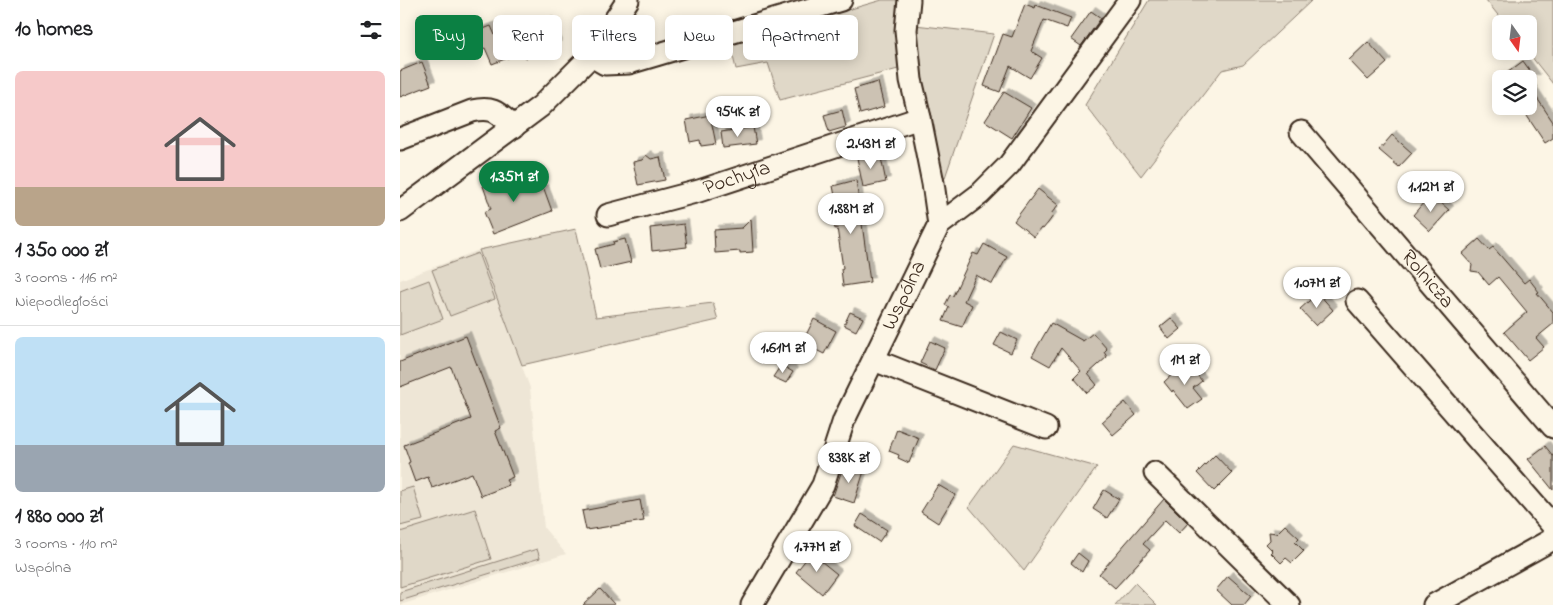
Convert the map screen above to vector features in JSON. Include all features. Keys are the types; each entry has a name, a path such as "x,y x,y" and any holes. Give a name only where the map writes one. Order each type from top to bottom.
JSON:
{"street":[{"path":"618,15 628,0"},
{"path":"655,55 841,0"},
{"path":"909,0 906,30 911,80 933,183 939,225"},
{"name":"Wspólna","path":"752,605 822,484 844,420 939,225 980,194 1009,165 1130,0"},
{"path":"400,211 541,106 587,60"},
{"path":"598,60 605,64 629,63 639,60"},
{"path":"400,139 483,108 494,110 514,127"},
{"name":"Pochyła","path":"608,215 699,191 920,118"},
{"name":"Rolnicza","path":"1301,132 1553,427"},
{"path":"1357,301 1553,526"},
{"path":"874,360 1046,428"},
{"path":"1154,473 1289,605"},
{"path":"1434,605 1553,539"}],"shaded area":[{"path":"882,0 899,0 902,68 780,100 768,63 736,69 733,56 733,43 743,40 743,60 858,60 858,15 830,15"},
{"path":"1149,0 1312,0 1243,65 1222,70 1141,176 1085,105"},
{"path":"1486,0 1553,0 1553,84 1534,60 1538,60 1538,15 1498,15"},
{"path":"915,25 994,34 940,192 919,81"},
{"path":"576,229 596,317 713,303 718,320 522,365 479,250"},
{"path":"479,250 530,388 544,528 566,554 400,605 400,280"},
{"path":"478,253 495,299 450,316 432,270"},
{"path":"429,280 443,319 400,335 400,291"},
{"path":"1014,444 1097,467 1024,571 969,507"},
{"path":"413,487 423,520 400,526 400,491"},
{"path":"475,509 491,559 400,587 400,532"},
{"path":"537,549 540,558 400,601 400,592"},
{"path":"1135,583 1157,605 1115,605"}],"building":[{"path":"1025,4 1035,8 1036,5 1071,18 1067,28 1044,20 1031,51 1042,58 1030,78 1010,66 1000,92 984,86 1003,34 1012,37"},
{"path":"1091,11 1101,18 1081,46 1071,39"},
{"path":"491,26 493,31 493,60 502,60 492,64 485,48 483,49 483,29"},
{"path":"1368,42 1387,63 1368,80 1349,60"},
{"path":"1523,61 1530,70 1511,70"},
{"path":"422,62 431,85 400,97 400,71"},
{"path":"878,82 884,107 860,114 854,89"},
{"path":"1004,92 1031,108 1012,138 985,121"},
{"path":"1537,98 1553,122 1553,138 1545,143 1526,115 1537,115"},
{"path":"842,110 846,127 829,132 824,115"},
{"path":"710,115 716,144 701,146 700,140 690,142 686,120"},
{"path":"753,127 756,144 723,148 721,132"},
{"path":"1392,135 1412,153 1399,167 1379,150"},
{"path":"867,152 872,155 880,153 886,182 863,187 857,158 864,157"},
{"path":"646,155 651,159 660,157 665,180 638,185 633,162 642,160"},
{"path":"520,171 525,183 540,190 544,189 552,211 493,234 484,212 491,209 483,186"},
{"path":"856,180 870,282 843,286 841,269 843,268 837,228 835,229 832,212 838,211 833,186"},
{"path":"1038,189 1058,205 1051,214 1053,216 1048,223 1034,237 1014,221"},
{"path":"1429,196 1449,210 1430,231 1413,215"},
{"path":"751,219 753,252 715,253 714,230 742,228"},
{"path":"684,224 687,247 652,251 650,228"},
{"path":"625,239 631,262 600,269 595,249"},
{"path":"1479,239 1489,250 1493,247 1524,283 1529,279 1539,292 1537,293 1553,312 1553,324 1536,338 1544,347 1528,360 1504,332 1527,312 1498,277 1489,285 1478,272 1471,271 1472,265 1462,254"},
{"path":"984,244 1007,257 992,284 976,275 964,301 972,305 962,327 943,321 949,307 945,305 950,295 953,296 973,253 978,255"},
{"path":"1318,293 1333,310 1316,326 1300,309"},
{"path":"850,312 863,318 856,331 844,325"},
{"path":"1171,318 1181,329 1169,339 1160,327"},
{"path":"814,319 836,331 824,354 802,343"},
{"path":"1051,323 1083,341 1093,333 1107,349 1104,352 1107,357 1088,374 1097,385 1087,393 1074,378 1081,371 1061,348 1050,366 1032,356"},
{"path":"1001,332 1017,340 1011,353 994,345"},
{"path":"466,336 501,428 495,431 513,477 506,480 509,485 481,496 472,473 432,488 428,477 415,482 404,445 471,419 451,367 400,387 400,362"},
{"path":"930,341 945,348 935,370 920,363"},
{"path":"781,365 793,372 786,383 773,377"},
{"path":"1178,369 1194,371 1202,381 1193,388 1202,399 1188,409 1164,382"},
{"path":"1125,402 1136,415 1113,435 1102,422"},
{"path":"897,429 919,438 909,463 898,458 899,455 889,451"},
{"path":"1545,446 1553,456 1553,490 1528,459"},
{"path":"1215,455 1232,473 1214,491 1197,473"},
{"path":"844,464 864,471 854,503 833,496"},
{"path":"938,485 955,495 938,523 921,512"},
{"path":"1104,490 1119,499 1107,518 1093,509"},
{"path":"1164,499 1188,523 1179,533 1165,520 1143,544 1150,550 1115,588 1099,574"},
{"path":"640,500 644,521 586,530 582,511"},
{"path":"862,514 887,530 879,542 855,526"},
{"path":"1285,525 1299,538 1295,542 1304,551 1292,563 1286,558 1281,563 1271,553 1273,551 1266,544 1270,540 1269,532 1277,533"},
{"path":"811,553 837,574 822,594 796,572"},
{"path":"1078,553 1088,561 1082,572 1071,563"},
{"path":"1228,576 1251,596 1244,605 1232,605 1216,590"},
{"path":"600,589 615,605 583,605"}]}
